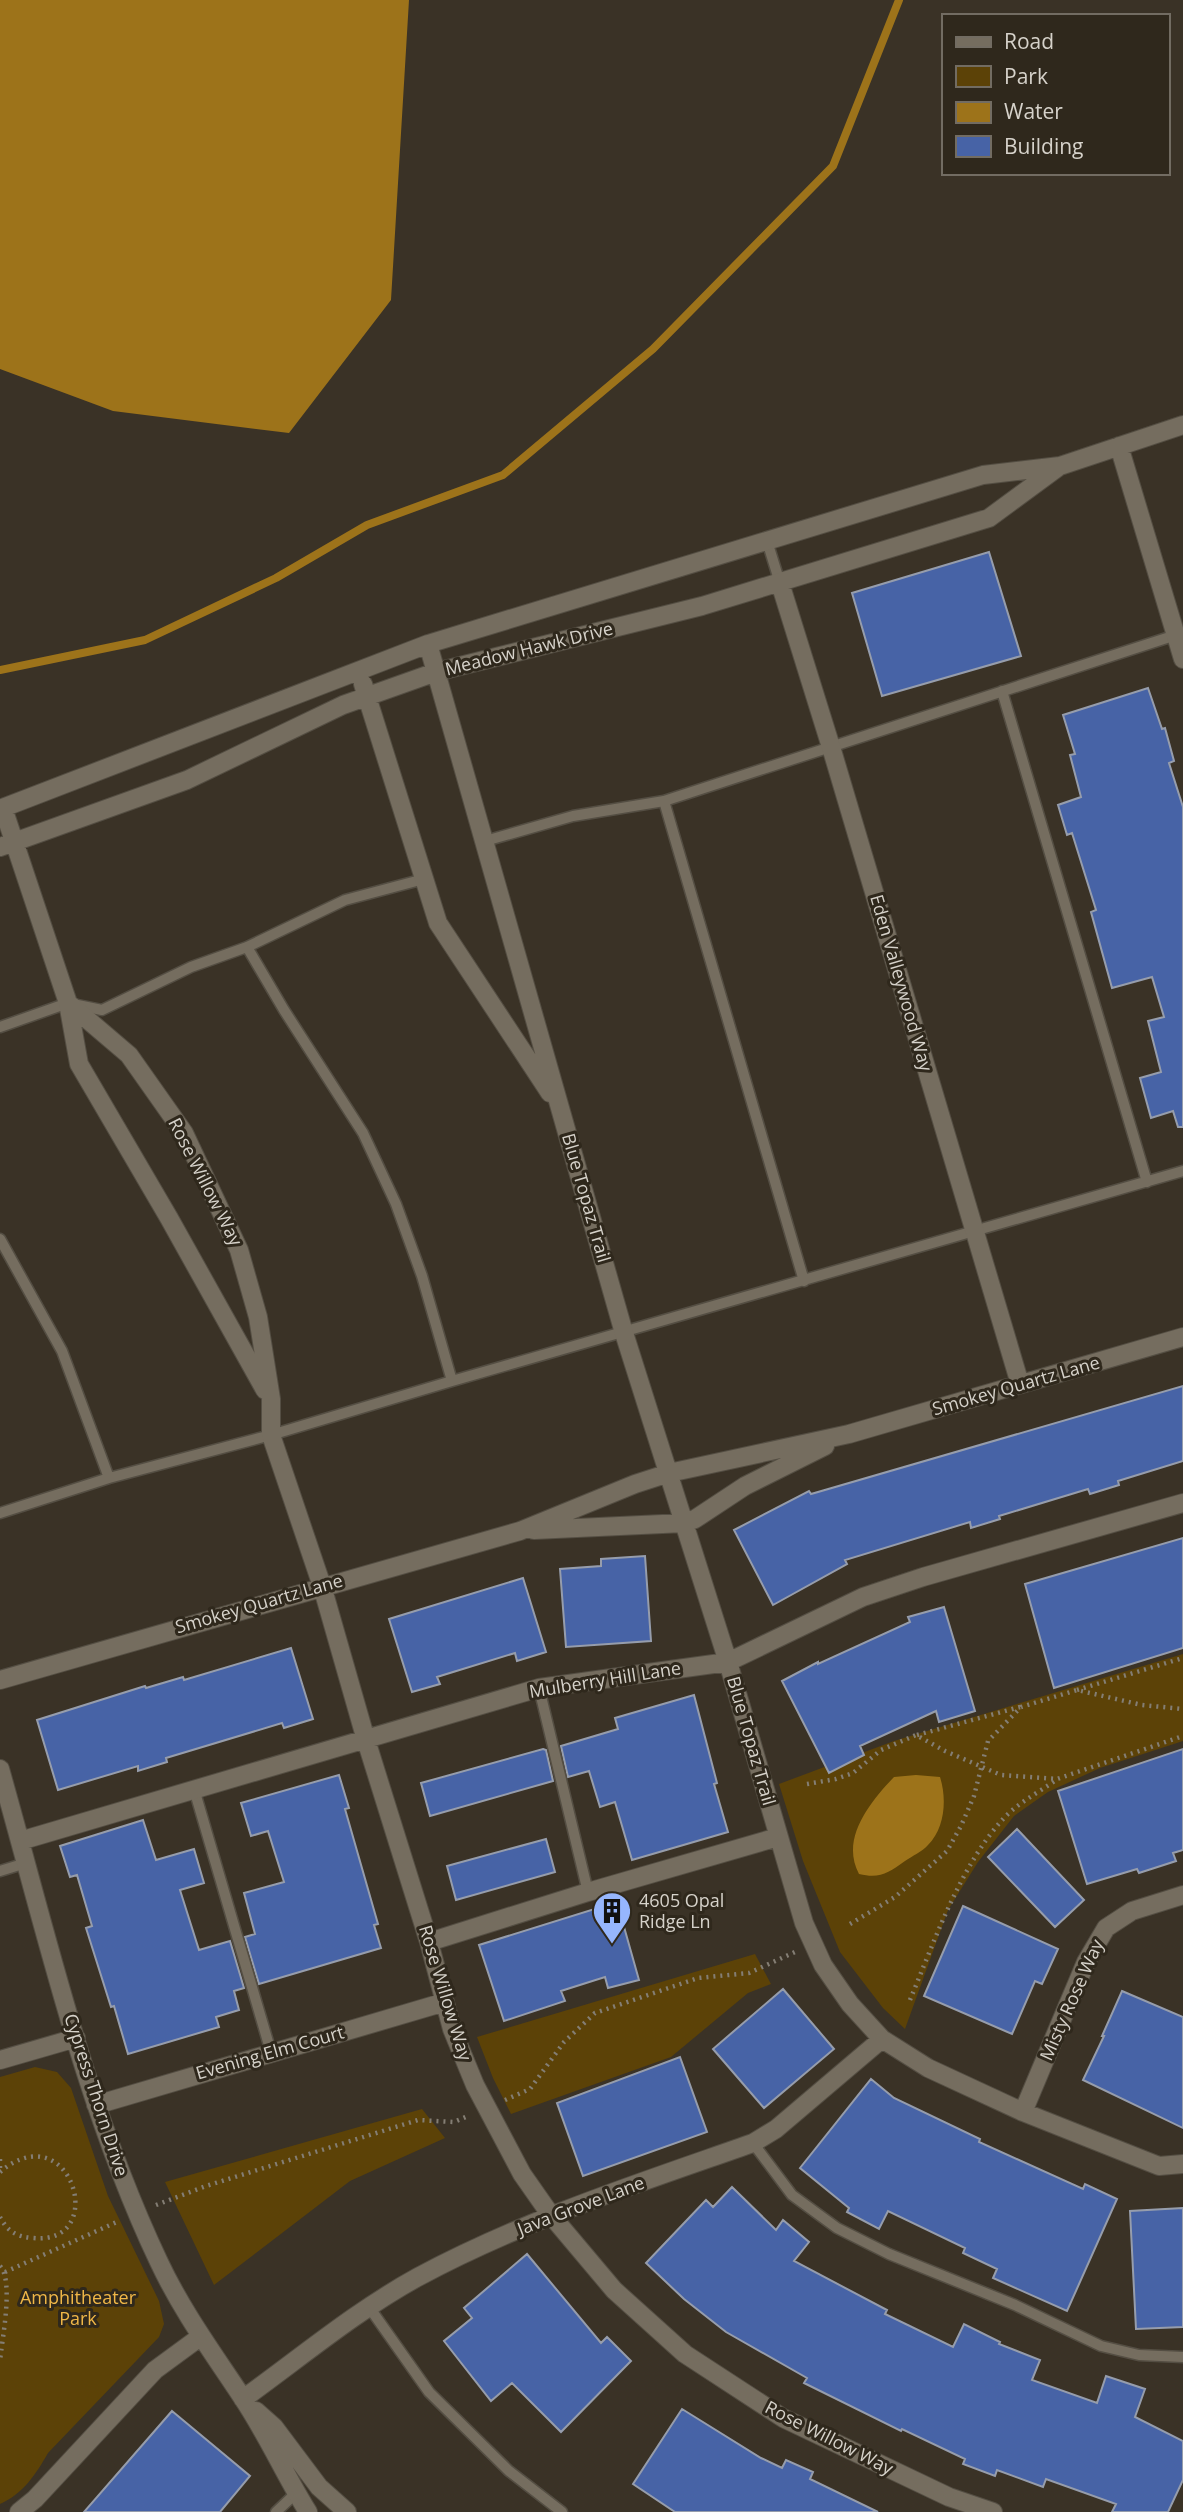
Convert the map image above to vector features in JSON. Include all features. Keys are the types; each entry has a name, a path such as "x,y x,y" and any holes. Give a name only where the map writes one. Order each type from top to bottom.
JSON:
{"street":[{"name":"Meadow Hawk Drive","path":"1,808 428,644 983,475 1060,466 1183,425"},
{"path":"1119,446 1183,659"},
{"name":"Meadow Hawk Drive","path":"7,845 187,780 368,694 436,672 702,606 989,518 1060,466"},
{"name":"Eden Valleywood Way","path":"779,583 831,747 1020,1384"},
{"name":"Blue Topaz Trail","path":"428,644 624,1333 728,1662 804,1923 823,1965 850,2004 882,2039 928,2068 1023,2112 1159,2166 1183,2164"},
{"name":"Blue Topaz Trail","path":"358,671 368,694 438,923 560,1108"},
{"name":"Rose Willow Way","path":"1,808 7,845 68,1003 79,1064 271,1399"},
{"name":"Rose Willow Way","path":"68,1003 129,1055 184,1133 239,1250 258,1317 271,1399 271,1435 322,1586 366,1740 429,1942 452,2029 486,2108 522,2174 550,2214 614,2290 685,2354 783,2418 949,2497 993,2512"},
{"name":"Smokey Quartz Lane","path":"0,1679 520,1531 635,1483 669,1473 849,1434 1183,1337"},
{"name":"Smokey Quartz Lane","path":"520,1531 684,1523 695,1519 745,1486 849,1434"},
{"name":"Mulberry Hill Lane","path":"20,1841 539,1688 728,1662 863,1597 923,1577 1183,1503"},
{"name":"Cypress Thorn Drive","path":"0,1769 96,2105 137,2213 160,2264 200,2337 243,2399 308,2512"},
{"path":"429,1942 778,1837"},
{"name":"Misty Rose Way","path":"1023,2112 1086,1962 1105,1928 1132,1911 1183,1895"},
{"name":"Evening Elm Court","path":"96,2105 445,2002"},
{"path":"0,2060 76,2038"},
{"name":"Java Grove Lane","path":"243,2399 369,2307 418,2277 550,2214 752,2143 776,2129 882,2039"},
{"path":"19,2512 35,2499 155,2370 200,2337"},
{"name":"Cypress Thorn Drive","path":"243,2399 274,2427 319,2487 347,2512"}],"lane":[{"path":"767,541 779,583"},
{"path":"485,841 573,816 664,802 1176,635"},
{"path":"1002,691 1147,1182"},
{"path":"664,802 804,1282"},
{"path":"0,1027 68,1003 102,1010 191,967 247,947 345,900 424,878"},
{"path":"247,947 363,1133 396,1204 422,1276 452,1381"},
{"path":"0,1513 109,1478 271,1435 1183,1171"},
{"path":"0,1239 62,1351 109,1478"},
{"path":"539,1688 588,1892"},
{"path":"194,1789 271,2052"},
{"path":"0,1871 26,1863"},
{"path":"752,2143 792,2195 837,2228 889,2254 1015,2305 1101,2346 1139,2355 1183,2357"},
{"path":"369,2307 429,2392 509,2472 562,2512"},
{"path":"276,2512 296,2493"}],"path":[{"path":"807,1784 853,1773 881,1750 916,1735 1021,1707 1183,1658"},
{"path":"1077,1690 1142,1705 1183,1709"},
{"path":"850,1924 895,1897 947,1851 970,1806 988,1741 1021,1707"},
{"path":"916,1735 945,1751 1001,1775 1057,1779"},
{"path":"910,2000 946,1913 980,1849 1011,1811 1057,1779 1183,1736"},
{"path":"5,2272 137,2213 206,2186 418,2120 454,2122 530,2089 564,2042 595,2013 698,1978 748,1973 795,1951"},
{"path":"0,2159 0,2171 27,2158 40,2157 55,2162 73,2183 76,2194 73,2216 66,2227 55,2236 38,2239 16,2236 0,2217"},
{"path":"0,2266 5,2272 0,2361"}],"green space":[{"path":"1183,1654 1183,1741 1100,1768 1048,1792 1014,1816 978,1862 948,1910 905,2029 883,2008 840,1952 803,1861 779,1784 894,1741"},
{"path":"755,1954 771,1984 748,1993 671,2057 511,2114 477,2037"},
{"name":"Amphitheater Park","path":"35,2067 57,2072 71,2088 108,2196 159,2301 164,2324 159,2337 48,2453 28,2483 16,2495 0,2504 0,2077"},
{"path":"422,2109 445,2138 350,2181 214,2285 165,2182"}],"water":[{"path":"0,0 409,0 391,300 289,433 113,411 0,369"},
{"path":"894,1777 940,1777 944,1804 941,1822 934,1838 923,1850 889,1872 873,1876 859,1874 853,1848 855,1835 867,1809"}],"building":[{"path":"989,552 1021,656 882,696 852,593"},
{"path":"1148,688 1162,729 1165,728 1174,761 1169,763 1183,807 1183,1127 1178,1127 1173,1111 1151,1118 1140,1078 1161,1072 1148,1021 1164,1017 1152,977 1112,988 1091,912 1096,910 1072,833 1067,835 1058,805 1081,797 1070,755 1075,754 1063,715"},
{"path":"1183,1386 1183,1461 1118,1481 1119,1485 1090,1494 1088,1489 999,1516 1000,1519 971,1528 970,1522 845,1560 847,1564 773,1605 734,1530 809,1491 811,1494"},
{"path":"1183,1538 1183,1648 1054,1688 1025,1584"},
{"path":"645,1556 651,1641 566,1647 560,1569 601,1566 601,1559"},
{"path":"523,1578 546,1652 517,1661 515,1653 437,1677 440,1684 412,1692 389,1619"},
{"path":"944,1607 975,1711 939,1722 936,1711 860,1746 864,1755 829,1773 782,1681 818,1662 910,1622 908,1617"},
{"path":"291,1648 313,1719 284,1728 282,1723 166,1758 167,1762 138,1771 138,1766 58,1790 37,1720 145,1686 146,1688 183,1677 184,1680"},
{"path":"694,1695 728,1832 632,1860 615,1802 600,1807 589,1771 568,1777 561,1746 618,1729 615,1718"},
{"path":"1183,1749 1183,1850 1173,1853 1176,1861 1139,1873 1137,1869 1087,1884 1058,1791"},
{"path":"546,1750 553,1781 430,1816 421,1783"},
{"path":"339,1775 349,1808 345,1809 378,1924 374,1925 381,1948 259,1984 245,1937 255,1934 244,1893 284,1882 268,1831 251,1836 241,1803"},
{"path":"143,1820 156,1860 194,1849 204,1883 180,1890 199,1950 230,1941 244,1988 234,1991 239,2010 216,2017 219,2027 128,2054 86,1928 92,1926 77,1875 70,1877 60,1846"},
{"path":"1017,1829 1084,1900 1055,1927 988,1857"},
{"path":"546,1839 555,1872 456,1900 447,1866"},
{"path":"617,1902 639,1980 608,1988 605,1977 561,1991 565,2001 504,2021 479,1945"},
{"path":"963,1906 1058,1949 1042,1984 1035,1981 1012,2034 924,1996"},
{"path":"783,1989 834,2049 764,2108 713,2049"},
{"path":"1122,1991 1183,2017 1183,2128 1083,2080"},
{"path":"680,2057 707,2132 583,2176 557,2103"},
{"path":"871,2079 894,2098 980,2139 979,2142 1083,2189 1085,2184 1117,2199 1067,2311 993,2278 997,2269 963,2253 965,2248 888,2211 879,2229 847,2212 849,2208 800,2168"},
{"path":"732,2187 776,2230 783,2220 809,2242 794,2261 887,2310 885,2314 953,2347 964,2324 1000,2342 999,2344 1040,2360 1032,2380 1097,2403 1106,2376 1145,2389 1135,2417 1183,2441 1183,2480 1168,2512 1112,2512 1116,2504 1046,2479 1043,2487 997,2470 995,2476 963,2464 965,2459 804,2383 807,2378 726,2332 684,2299 646,2263 706,2200 713,2207"},
{"path":"1183,2208 1183,2327 1136,2329 1130,2211"},
{"path":"527,2254 601,2343 607,2337 631,2361 561,2432 512,2383 491,2401 444,2341 472,2318 464,2308"},
{"path":"682,2409 761,2458 782,2468 786,2460 813,2472 810,2479 878,2512 675,2512 633,2484"},
{"path":"172,2411 250,2476 220,2512 84,2512"}],"waterway":[{"path":"0,670 145,640 276,578 367,525 503,475 653,349 833,166 899,0"}],"place":[{"name":"4605 Opal Ridge Ln","path":"612,1945"}]}
